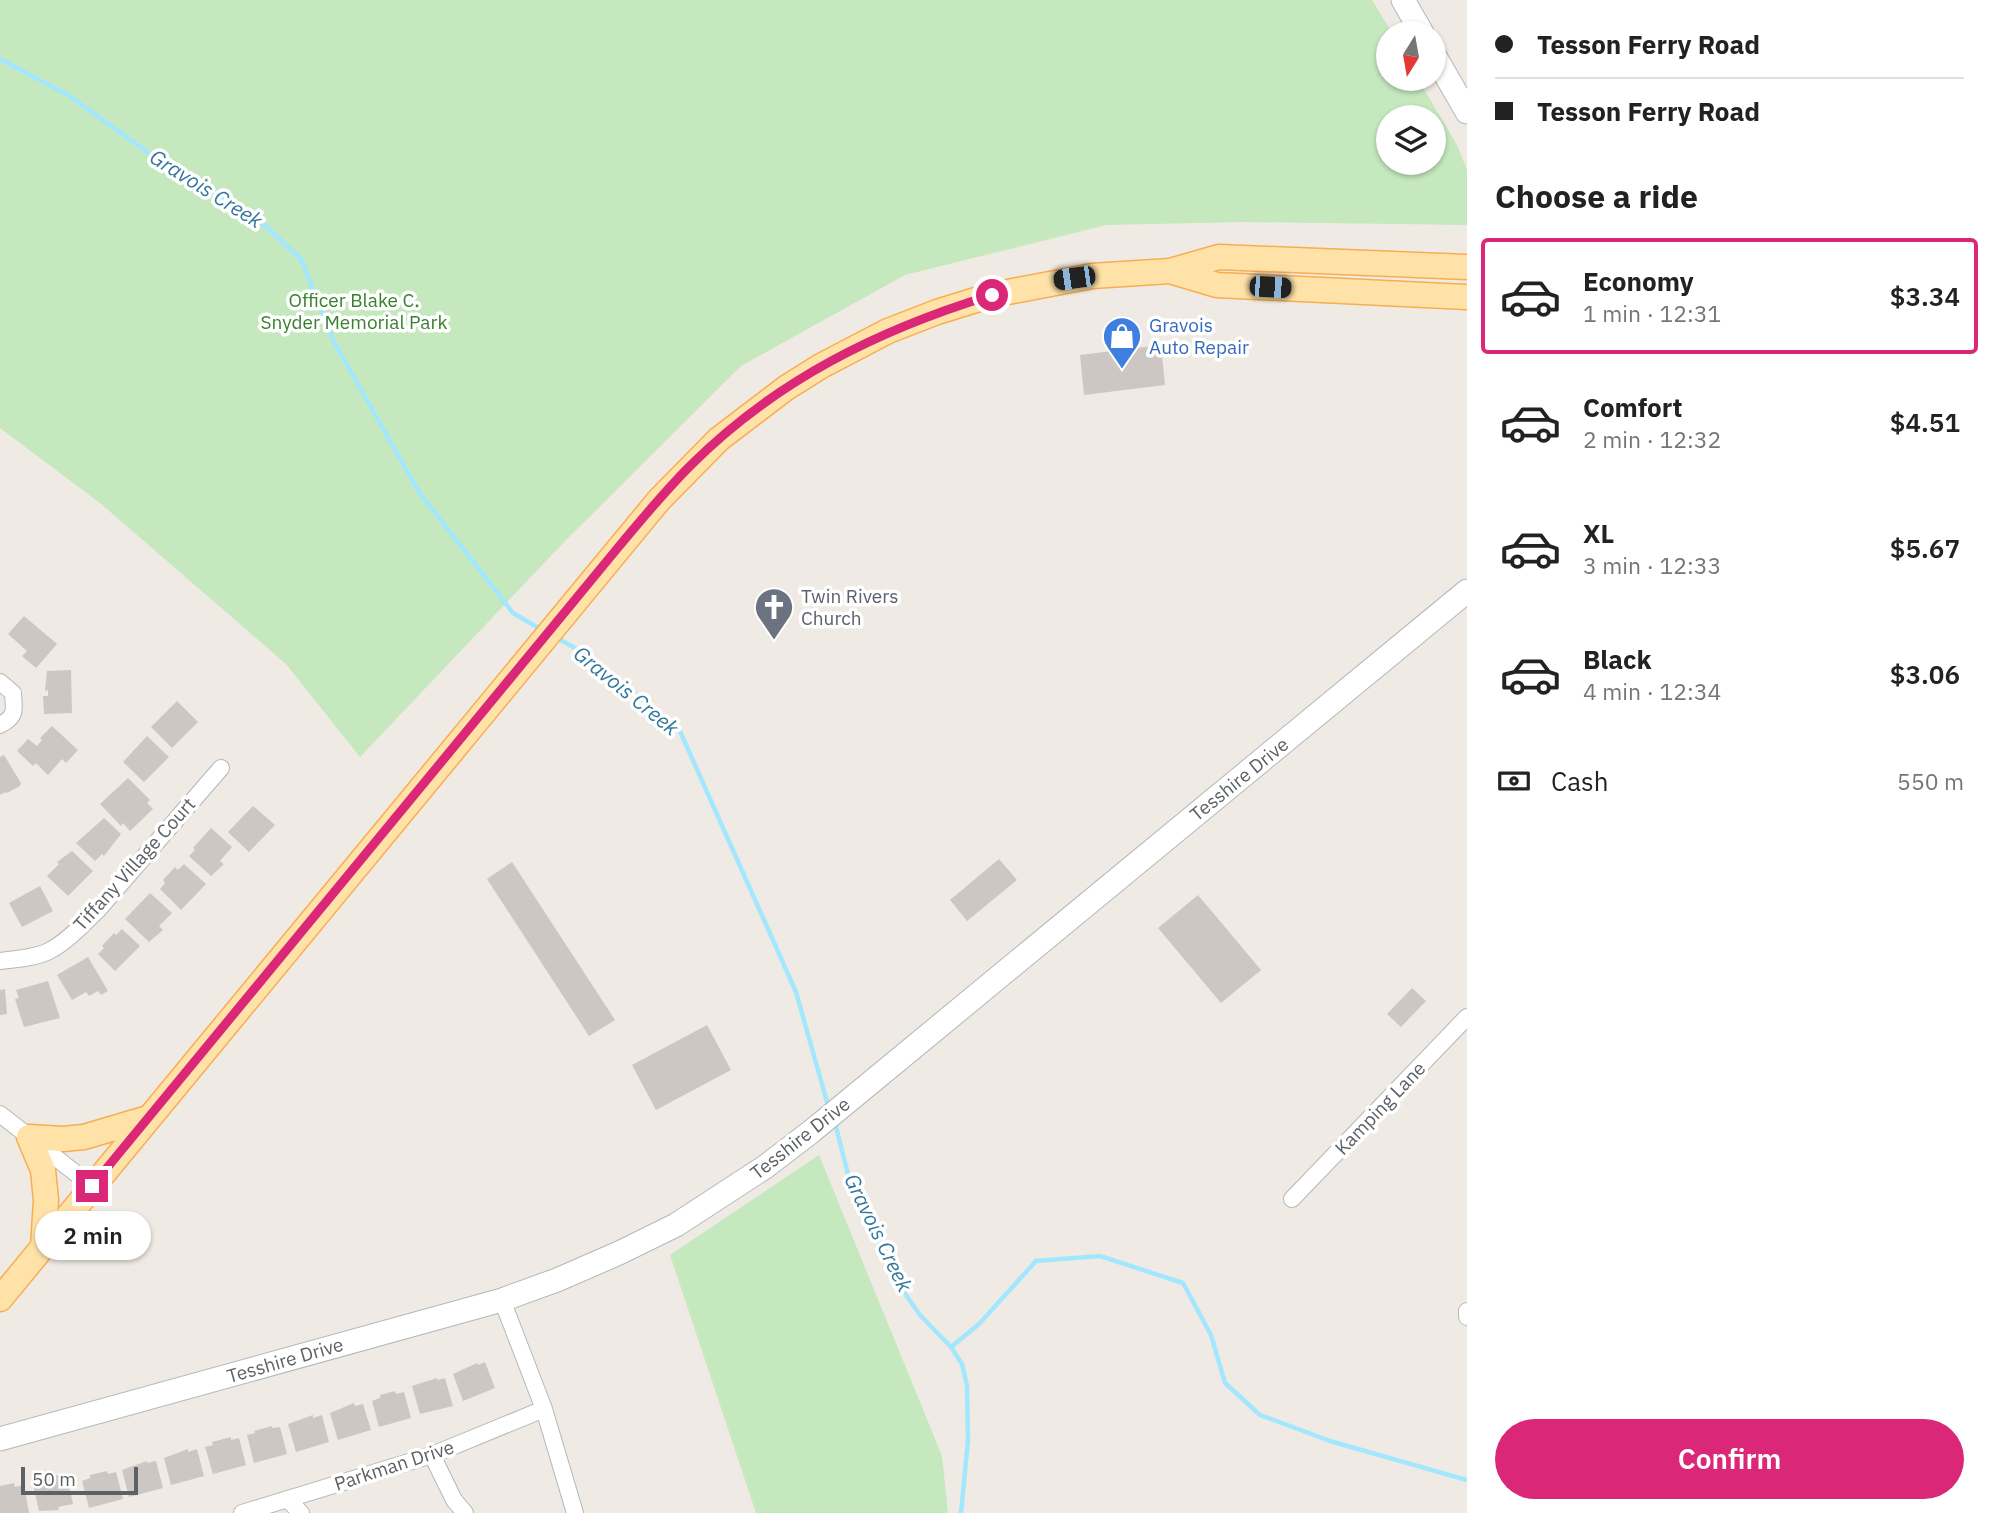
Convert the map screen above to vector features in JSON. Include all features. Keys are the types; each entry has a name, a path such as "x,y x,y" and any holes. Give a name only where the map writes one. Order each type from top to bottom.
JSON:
{"main road":[{"path":"0,1299 659,500 719,439 786,388 856,346 928,315 992,295 1092,276 1170,271 1219,257 1467,267"},
{"path":"1170,271 1217,285 1467,297"},
{"path":"43,1247 46,1200 43,1170 29,1137 84,1137 148,1118"}],"street":[{"path":"1403,0 1415,21"},
{"path":"1446,76 1467,112"},
{"name":"Tesshire Drive","path":"0,1439 502,1300 592,1266 676,1224 765,1167 812,1131 1467,591"},
{"path":"0,682 13,693 14,713 10,720 0,725"},
{"name":"Tiffany Village Court","path":"0,961 50,951 79,928 97,911 221,768"},
{"name":"Kamping Lane","path":"1292,1199 1467,1017"},
{"path":"0,1114 92,1186"},
{"path":"502,1300 544,1409 575,1513"},
{"name":"Parkman Drive","path":"242,1513 432,1455 544,1409"},
{"path":"432,1455 454,1500 465,1513"},
{"path":"287,1499 301,1513"}],"green space":[{"name":"Officer Blake C. Snyder Memorial Park","path":"0,0 1372,0 1385,21 1376,21 1376,91 1425,91 1433,105 1376,105 1376,175 1446,175 1446,126 1467,170 1467,225 1243,222 1106,225 905,275 741,366 566,540 360,757 286,664 100,503 0,428"},
{"path":"819,1155 942,1456 948,1513 756,1513 670,1255"}],"building":[{"name":"Gravois Auto Repair","path":"1161,345 1165,385 1084,395 1080,355"},
{"path":"24,616 57,644 36,668 22,656 27,651 8,634"},
{"path":"71,670 72,713 44,714 43,696 48,696 48,690 45,691 47,671"},
{"path":"177,701 198,722 172,748 151,727"},
{"path":"52,726 78,750 66,763 62,759 48,775 36,763 33,766 17,751 28,739 37,746 42,740 40,738"},
{"path":"147,736 169,757 144,782 123,762"},
{"path":"4,755 21,783 20,786 0,795 0,757"},
{"path":"128,778 150,800 147,803 153,809 130,831 123,823 121,826 100,804"},
{"path":"253,806 275,825 249,852 228,832"},
{"path":"104,818 121,834 104,856 102,854 95,861 76,843"},
{"path":"211,828 232,847 220,861 224,864 211,876 189,856"},
{"path":"72,851 93,871 68,896 47,876 59,864 57,862"},
{"path":"999,859 1017,880 967,921 950,900"},
{"path":"512,862 615,1020 589,1036 487,879"},
{"path":"184,864 206,884 181,910 160,889 165,883 163,880 175,867 178,870"},
{"path":"40,886 53,911 22,927 9,903"},
{"path":"150,893 172,913 159,926 163,930 149,942 125,919"},
{"path":"1198,895 1261,970 1221,1003 1158,928"},
{"path":"122,929 140,946 115,971 98,954 114,933 116,935"},
{"path":"88,957 108,991 101,995 98,991 89,996 86,992 72,1000 57,975"},
{"path":"48,981 60,1018 24,1027 15,999 19,998 16,990"},
{"path":"1412,988 1426,1001 1401,1027 1387,1014"},
{"path":"5,989 7,1014 0,1015 0,990"},
{"path":"707,1025 731,1070 656,1110 632,1065"},
{"path":"485,1362 495,1388 463,1401 453,1374"},
{"path":"445,1378 453,1406 420,1414 412,1386"},
{"path":"395,1391 396,1394 404,1392 411,1418 379,1427 372,1401 380,1398 380,1395"},
{"path":"354,1403 355,1406 363,1404 371,1430 338,1440 330,1413"},
{"path":"313,1415 313,1418 322,1415 329,1442 296,1452 288,1424"},
{"path":"272,1426 280,1427 287,1454 254,1463 247,1435"},
{"path":"231,1437 231,1440 239,1438 246,1465 213,1474 205,1447 213,1445 212,1442"},
{"path":"188,1449 188,1452 197,1449 204,1476 171,1485 164,1458"},
{"path":"147,1461 156,1461 163,1488 129,1497 122,1470"},
{"path":"107,1471 108,1474 116,1472 123,1499 89,1508 82,1481 90,1478 90,1475"},
{"path":"59,1475 59,1478 67,1477 73,1504 58,1507 59,1510 39,1511 33,1484 41,1482 40,1479"},
{"path":"14,1483 15,1487 24,1485 29,1513 0,1513 0,1486"}],"waterway":[{"name":"Gravois Creek","path":"0,59 68,95 153,156 260,221 301,259 334,342 419,492 513,613 540,629"},
{"name":"Gravois Creek","path":"557,638 586,654 679,729 796,992 829,1109"},
{"name":"Gravois Creek","path":"835,1123 850,1182 901,1288 962,1364 967,1386 968,1440 961,1513"},
{"path":"951,1347 979,1324 1036,1261 1100,1256 1183,1283 1211,1335 1225,1383 1260,1415 1330,1441 1467,1480"}],"place":[{"name":"Gravois Auto Repair","path":"1122,370"},
{"name":"Twin Rivers Church","path":"774,641"}],"route":[{"path":"92,1186 616,550 690,466 758,408 856,346 937,312 992,295"}]}
